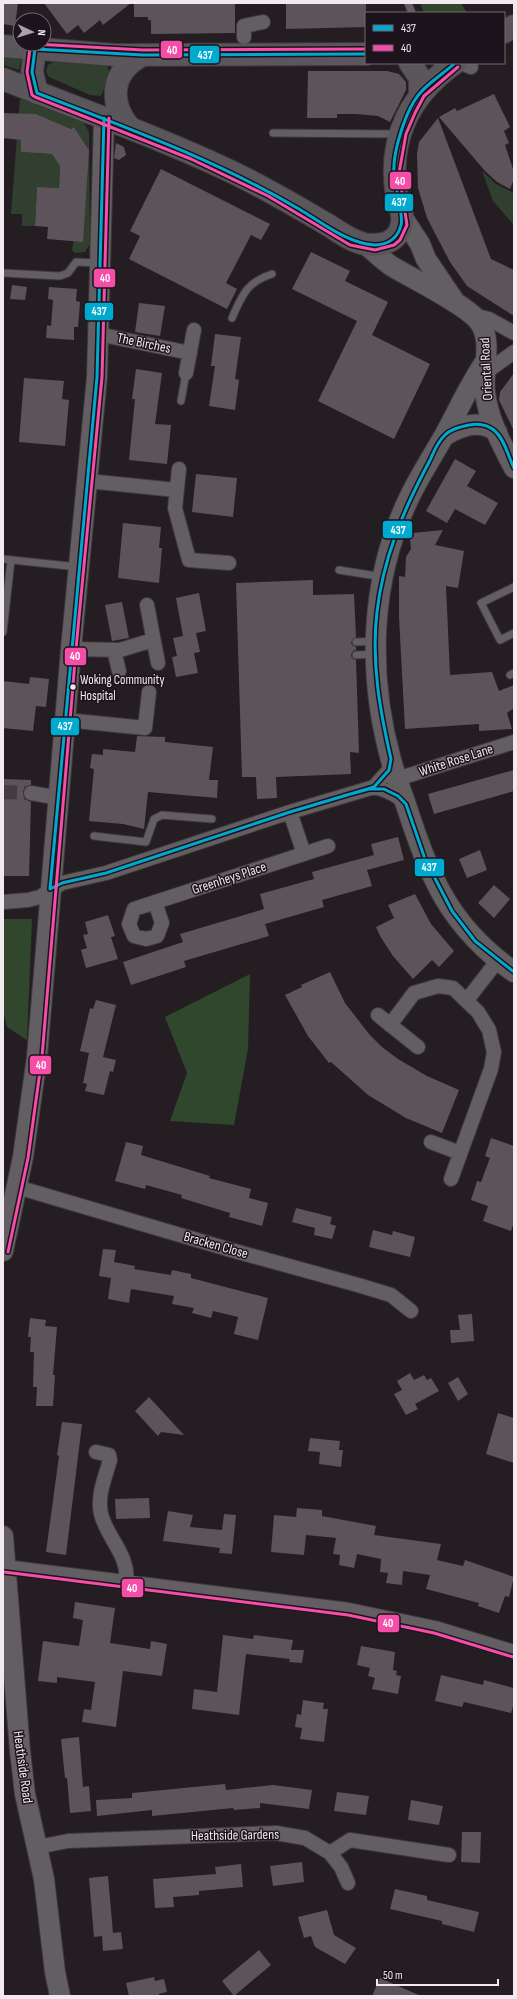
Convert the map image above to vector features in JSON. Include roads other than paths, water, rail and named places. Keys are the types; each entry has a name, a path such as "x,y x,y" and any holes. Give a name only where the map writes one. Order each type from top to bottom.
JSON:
{"main road":[{"path":"505,31 514,26"},
{"path":"52,50 143,55 365,54"},
{"path":"34,52 32,72 37,93"},
{"path":"130,128 118,110 116,91 123,71 129,64 143,55"},
{"path":"3,79 130,128 234,173 270,192 352,240 375,245 391,241 400,232 402,218 394,173 396,149 401,133 420,93 420,78 411,64"},
{"path":"420,93 464,65"}],"street":[{"path":"244,37 244,26 263,22"},
{"path":"3,1251 11,1196 37,1057 78,567 98,377 99,263 104,118"},
{"path":"402,218 420,244 426,259 456,304"},
{"path":"365,244 391,266 473,315 489,319 514,332"},
{"name":"Oriental Road","path":"473,315 484,330 486,344 486,398 497,432 514,468"},
{"name":"The Birches","path":"186,373 194,330"},
{"name":"The Birches","path":"98,334 190,353"},
{"path":"514,352 485,367 459,406 420,478 403,513 383,577 377,611 366,648 391,759 432,874 452,913 471,936 514,972"},
{"path":"444,436 459,427 473,424 486,425 497,432"},
{"path":"179,469 175,508 189,560 229,563"},
{"path":"88,481 176,490"},
{"path":"147,605 158,663"},
{"path":"71,649 114,650 153,640"},
{"path":"114,650 119,671"},
{"path":"66,720 145,728 149,692"},
{"name":"White Rose Lane","path":"397,779 514,742"},
{"path":"3,902 28,900 40,897 50,889 62,883 106,873 290,812 374,787 389,770 391,759"},
{"path":"374,787 391,792 401,798 406,804"},
{"path":"31,793 59,798"},
{"path":"290,812 304,854"},
{"name":"Greenheys Place","path":"155,902 328,846"},
{"path":"467,1000 498,960"},
{"path":"390,1025 407,1000 421,990 438,986 453,988 467,1000 478,1012 489,1030 494,1052 491,1069 451,1179"},
{"path":"378,1015 418,1047"},
{"path":"431,1142 460,1153"},
{"name":"Bracken Close","path":"11,1196 365,1287 391,1295 410,1311"},
{"path":"96,1452 109,1455 110,1460 101,1491 101,1513 108,1532 125,1562 128,1572 126,1582"},
{"name":"Heathside Road","path":"3,1536 20,1751 26,1794 44,1879 55,1972 60,1996"},
{"path":"5,1567 349,1610 435,1628 514,1652"},
{"name":"Heathside Gardens","path":"37,1847 68,1841 276,1833 305,1838 330,1853"},
{"path":"348,1883 341,1867 330,1853 350,1840 449,1855"}],"lane":[{"path":"273,133 401,133"},
{"path":"3,273 60,276 68,273 76,262 99,263"},
{"path":"232,318 242,295 247,289 258,280 272,274"},
{"path":"181,401 186,373"},
{"path":"3,559 78,567"},
{"path":"3,632 11,560"},
{"path":"339,570 383,577"},
{"path":"514,587 481,604 500,640 514,633"},
{"path":"150,858 146,842 154,819 162,814 212,819"},
{"path":"94,836 146,842"}],"tunnel":[{"path":"3,792 31,793"}],"place":[{"name":"Woking Community Hospital","path":"73,687"}]}
